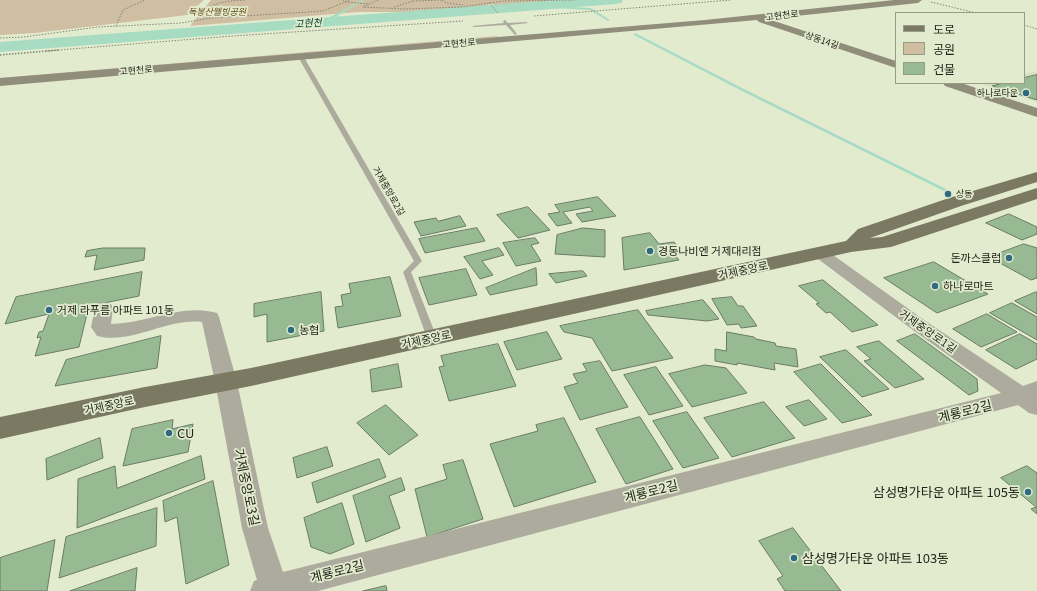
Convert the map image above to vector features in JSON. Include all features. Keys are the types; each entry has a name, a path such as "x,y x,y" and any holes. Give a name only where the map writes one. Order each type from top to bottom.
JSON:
{"main road":[{"path":"852,246 865,233 955,202 1037,177"},
{"name":"거제중앙로","path":"0,428 432,338 852,246 884,243 1037,193"}],"street":[{"name":"고현천로","path":"0,82 705,23 885,0"},
{"name":"고현천로","path":"0,76 515,34 822,11 918,0"},
{"path":"705,23 752,21 784,25 793,17 821,13 822,11"},
{"name":"상동14길","path":"758,16 895,65"},
{"name":"상동14길","path":"784,25 895,60"},
{"path":"952,84 1037,113"},
{"path":"966,84 1037,108"},
{"name":"거제중앙로1길","path":"820,253 920,326 1032,397"},
{"name":"거제중앙로3길","path":"104,308 101,327 104,331 124,330 187,316 202,315 210,317 226,382 255,528 271,590"},
{"name":"계룡로2길","path":"271,590 1032,397"}],"lane":[{"path":"502,18 515,34"},
{"path":"474,26 526,22"},
{"name":"거제중앙로2길","path":"299,56 303,59 418,261 406,272 432,338"}],"path":[{"path":"116,26 123,10 145,0"},
{"path":"211,18 204,16 202,13 211,6 227,1 245,0"},
{"path":"343,0 346,2 370,4"},
{"path":"0,38 24,37 116,26 181,23 211,18 323,11 350,0"},
{"path":"378,0 363,7 391,8 467,6 515,0 575,0"},
{"path":"391,8 413,1 442,0 447,3 467,6"},
{"path":"0,54 232,36 589,12 731,0"},
{"path":"928,1 972,12"},
{"path":"489,3 502,18"},
{"path":"1025,25 1037,28"}],"shaded area":[{"name":"하나로타운","path":"1037,71 1037,102 981,84 1025,84 1025,74"}],"green space":[{"path":"0,0 204,0 187,15 35,33 0,35"},
{"name":"독봉산웰빙공원","path":"211,0 595,0 497,7 490,4 487,5 489,7 429,12 358,12 190,26"},
{"path":"498,37 0,79 0,78"}],"building":[{"name":"하나로타운","path":"1037,75 1037,100 992,86 999,84 1025,84 1025,78"},
{"path":"598,197 616,216 582,222 576,214 593,211 590,207 563,212 572,223 557,226 548,214 560,212 555,205"},
{"path":"528,207 550,230 518,238 497,215"},
{"path":"1009,214 1037,227 1037,234 1022,240 986,223"},
{"path":"460,216 466,226 421,236 414,222 436,218 438,221"},
{"path":"477,228 485,241 425,253 419,239"},
{"path":"583,228 605,230 605,257 555,254 557,235"},
{"path":"650,233 659,244 674,242 679,248 670,249 679,260 624,270 622,238"},
{"path":"535,238 539,243 531,245 541,261 516,266 503,243"},
{"path":"1024,244 1037,248 1037,278 1031,280 989,257"},
{"path":"103,248 145,248 144,260 94,270 97,255 85,257 87,251"},
{"path":"499,248 504,255 482,261 493,275 480,279 464,257"},
{"name":"하나로마트","path":"934,262 988,294 937,313 884,278"},
{"path":"536,268 537,285 490,295 486,288"},
{"path":"466,269 477,295 429,305 419,278"},
{"path":"583,271 587,276 556,283 549,274"},
{"name":"거제 라푸름 아파트 101동","path":"142,272 139,296 89,306 79,347 35,356 41,337 37,338 39,332 43,331 49,314 5,324 16,297"},
{"path":"390,277 401,316 338,328 335,307 343,306 341,295 351,293 349,284"},
{"path":"823,280 878,325 852,332 830,312 826,313 816,304 819,303 799,286"},
{"path":"321,292 324,331 267,342 267,314 254,317 254,304"},
{"path":"1036,292 1037,314 1015,301"},
{"path":"732,297 738,306 743,306 757,326 741,328 739,324 727,325 712,299"},
{"path":"703,300 719,319 707,321 648,315 646,311"},
{"path":"1012,303 1037,317 1037,340 990,313"},
{"path":"638,310 673,358 612,371 592,338 564,332 560,326"},
{"path":"987,314 1017,332 981,347 953,329"},
{"path":"547,332 562,359 517,370 504,342"},
{"path":"727,332 775,343 776,346 796,349 798,367 774,363 775,370 737,363 737,365 715,361 715,349 726,351"},
{"path":"915,334 977,379 978,391 969,395 897,341"},
{"path":"1020,334 1037,344 1037,359 1016,369 986,350"},
{"path":"161,336 157,368 55,386 66,360"},
{"path":"879,341 924,379 895,388 864,361 871,359 857,347"},
{"path":"498,344 516,386 449,401 439,367 444,366 441,356"},
{"path":"846,350 889,389 862,397 820,357"},
{"path":"600,361 628,407 580,420 564,387 578,383 573,374 587,371 583,364"},
{"path":"398,364 402,387 372,392 370,370"},
{"path":"821,364 872,415 842,423 794,372"},
{"path":"705,365 726,368 747,393 692,407 669,374"},
{"path":"656,367 683,406 649,415 624,375"},
{"path":"809,400 827,419 804,426 786,407"},
{"path":"764,402 795,438 732,457 704,418"},
{"path":"386,405 418,435 389,455 357,423"},
{"path":"687,412 719,458 683,468 653,421"},
{"path":"640,417 673,469 626,484 596,429"},
{"path":"564,418 596,482 514,507 490,444 538,431 536,425"},
{"path":"173,420 172,429 193,424 188,452 123,466 132,429"},
{"path":"100,438 103,458 47,480 46,459"},
{"path":"327,447 333,466 297,478 293,458"},
{"path":"201,456 205,479 77,528 78,479 115,466 117,488"},
{"path":"379,459 386,477 317,503 312,483"},
{"path":"463,460 483,519 427,537 415,489 447,479 443,465"},
{"name":"삼성명가타운 아파트 105동","path":"1027,466 1037,473 1037,514 1031,509 1036,507 1001,478"},
{"path":"401,478 405,490 389,496 400,528 366,542 353,496"},
{"path":"213,481 229,565 186,584 177,517 165,522 163,501"},
{"path":"342,503 354,544 330,554 311,547 304,518"},
{"path":"157,508 156,546 59,578 66,537"},
{"name":"삼성명가타운 아파트 103동","path":"793,528 841,591 785,591 777,579 783,576 759,541"},
{"path":"55,540 47,591 0,591 0,558"},
{"path":"137,568 135,591 70,591"},
{"path":"386,586 387,591 363,591"}],"waterway":[{"path":"319,22 333,17 364,0"},
{"name":"고현천","path":"0,47 616,0"},
{"path":"533,6 591,9 609,20"},
{"path":"635,34 743,90 948,191"}],"place":[{"name":"하나로타운","path":"1026,93"},
{"name":"상동","path":"948,194"},
{"name":"경동나비엔 거제대리점","path":"650,251"},
{"name":"돈까스클럽","path":"1009,258"},
{"name":"하나로마트","path":"935,286"},
{"name":"거제 라푸름 아파트 101동","path":"49,310"},
{"name":"농협","path":"291,330"},
{"name":"CU","path":"169,433"},
{"name":"삼성명가타운 아파트 105동","path":"1028,492"},
{"name":"삼성명가타운 아파트 103동","path":"794,558"}]}
